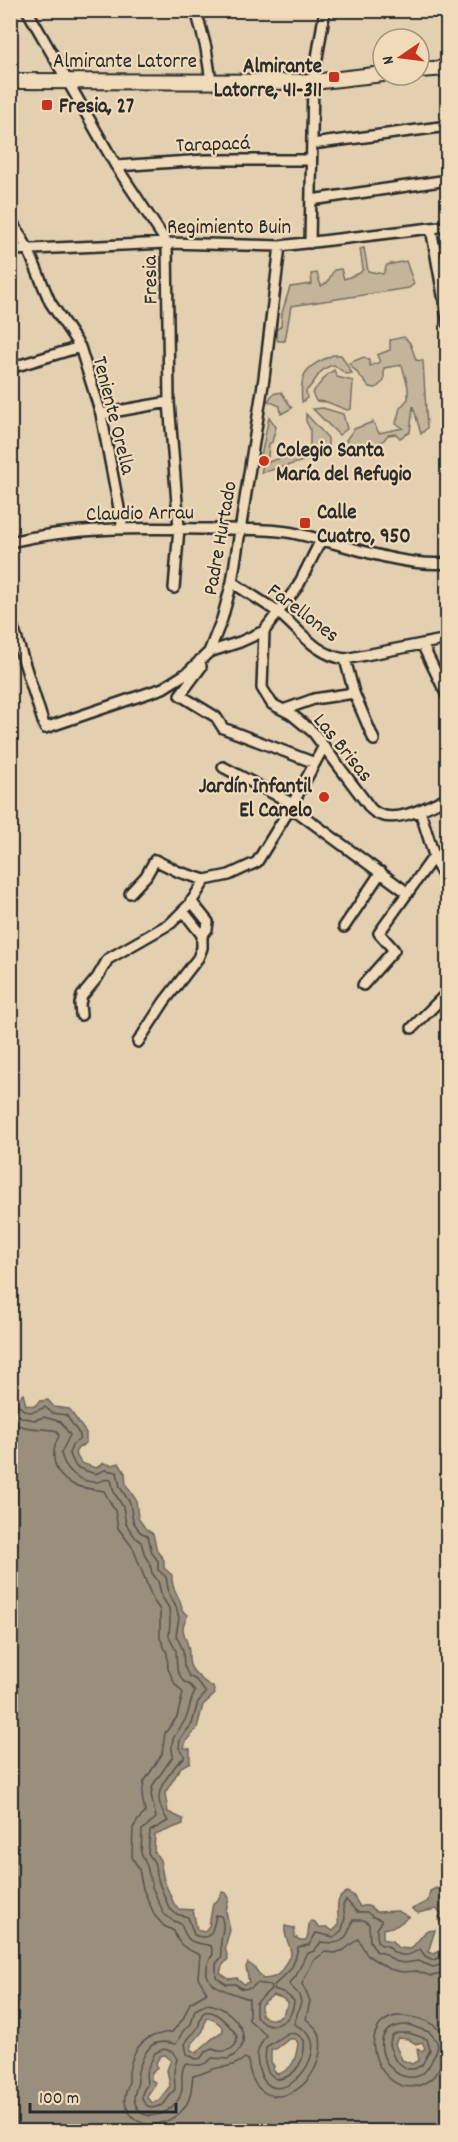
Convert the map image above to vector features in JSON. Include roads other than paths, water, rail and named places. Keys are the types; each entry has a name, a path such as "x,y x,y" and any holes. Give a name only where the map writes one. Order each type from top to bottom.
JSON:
{"main road":[{"path":"431,69 447,68"},
{"name":"Almirante Latorre","path":"10,81 313,82 371,75"}],"street":[{"name":"Fresia","path":"27,10 116,166 167,243 169,402 179,528 174,588"},
{"path":"196,10 212,81"},
{"path":"310,243 313,82 325,10"},
{"path":"312,144 447,126"},
{"name":"Tarapacá","path":"116,166 205,160 311,160"},
{"path":"311,200 447,180"},
{"name":"Teniente Orella","path":"10,218 28,249 50,302 80,348 101,414 123,529"},
{"name":"Regimiento Buin","path":"10,250 167,243 280,246 447,226"},
{"path":"431,228 447,323"},
{"name":"Padre Hurtado","path":"14,643 45,728 163,688 187,673 208,652 222,618 232,582 264,378 280,246"},
{"path":"10,368 80,348"},
{"path":"101,414 169,402"},
{"name":"Claudio Arrau","path":"10,542 57,533 123,529 240,529 280,531 406,560 447,563"},
{"path":"208,652 240,642 264,631 306,571 321,540"},
{"name":"Farellones","path":"232,582 278,612 317,649 331,656 345,659 354,693 374,740"},
{"path":"10,618 14,643"},
{"name":"Las Brisas","path":"264,631 262,688 267,700 306,725 375,812 387,817 420,812"},
{"path":"345,659 447,639"},
{"path":"422,644 447,698"},
{"path":"200,660 201,667 180,695 216,717 223,728 315,763"},
{"path":"283,710 314,699 354,693"},
{"path":"130,893 146,876 155,860 179,872 206,880 229,875 257,862 292,806 324,746"},
{"path":"223,767 292,806 408,893"},
{"path":"447,797 420,812 447,883"},
{"path":"363,985 394,950 379,933 435,856"},
{"path":"344,927 381,872"},
{"path":"81,1015 82,996 97,978 108,959 164,928 183,911 206,880"},
{"path":"138,1042 164,1002 198,958 202,948 202,935 208,922 191,901"},
{"path":"183,911 202,935"},
{"path":"412,1028 447,992"}],"water":[{"path":"23,1394 26,1405 35,1406 40,1401 48,1400 54,1407 69,1409 86,1433 86,1443 75,1453 81,1463 96,1468 104,1463 111,1465 119,1463 125,1473 126,1485 136,1500 138,1518 153,1534 157,1551 164,1560 164,1568 172,1575 173,1586 182,1611 188,1615 183,1628 189,1648 190,1665 200,1678 213,1687 215,1694 203,1705 197,1728 186,1741 184,1748 190,1749 190,1762 181,1767 165,1793 168,1812 183,1819 183,1824 155,1835 154,1851 160,1860 164,1881 175,1906 179,1909 193,1910 197,1930 204,1932 209,1926 213,1903 217,1901 222,1892 226,1893 229,1898 226,1911 230,1930 225,1947 228,1959 220,1973 229,1979 237,1978 244,1984 249,1982 246,1967 248,1963 263,1979 275,1977 281,1971 291,1955 285,1926 294,1928 295,1937 300,1940 306,1940 311,1921 315,1922 318,1927 327,1927 333,1931 338,1926 338,1902 347,1892 353,1895 360,1907 369,1906 376,1912 398,1911 409,1917 396,1926 383,1929 383,1939 392,1941 398,1948 411,1949 426,1931 435,1930 428,1952 434,1954 447,1948 447,2131 11,2131 10,1399 19,1398","holes":["273,1995 288,2003 282,2016 273,2019 261,2014 261,2005","206,2018 217,2022 223,2029 197,2053 191,2050 191,2045 203,2031","398,2038 408,2039 416,2044 422,2042 425,2048 422,2051 417,2049 419,2060 412,2064 402,2060 395,2044","289,2039 295,2039 298,2043 291,2066 277,2074 271,2062 271,2049 276,2049","165,2055 171,2060 167,2070 170,2086 159,2100 153,2103 147,2098 155,2082 151,2080 151,2074 157,2068 156,2063 160,2056"]},
{"path":"447,1878 447,1923 438,1920 441,1913 436,1909 418,1913 412,1909 428,1901 430,1891 436,1888 442,1891 446,1887"}],"place":[{"name":"Almirante Latorre, 41-311","path":"334,77"},
{"name":"Fresia, 27","path":"47,105"},
{"name":"Colegio Santa María del Refugio","path":"264,461"},
{"name":"Calle Cuatro, 950","path":"305,523"},
{"name":"Jardín Infantil El Canelo","path":"324,797"}]}
